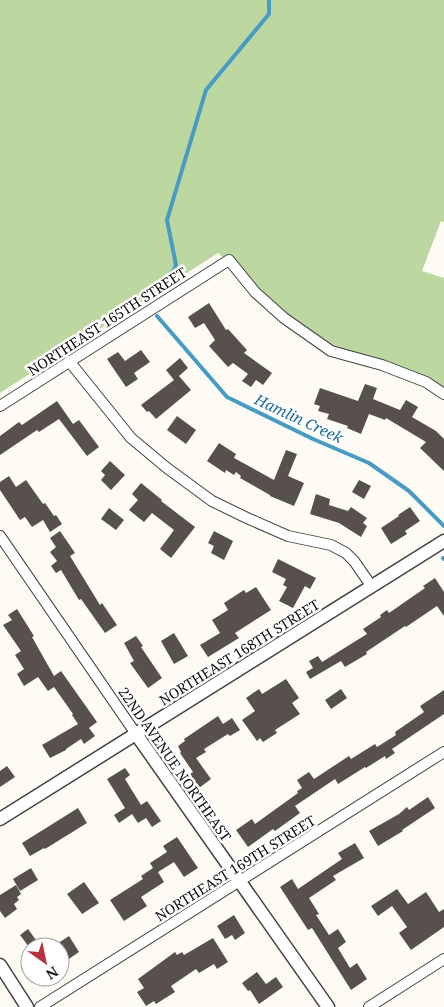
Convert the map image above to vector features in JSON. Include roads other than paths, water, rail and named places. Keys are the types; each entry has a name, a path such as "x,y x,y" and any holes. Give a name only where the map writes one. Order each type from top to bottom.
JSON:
{"street":[{"name":"NORTHEAST 165TH STREET","path":"0,406 229,260 255,292 284,318 331,351 382,365 426,382 444,394"},
{"path":"69,361 131,438 167,468 212,501 247,518 288,536 331,545 346,553 372,587"},
{"name":"22ND AVENUE NORTHEAST","path":"0,536 239,882 328,1007"},
{"name":"NORTHEAST 168TH STREET","path":"0,820 444,541"},
{"name":"NORTHEAST 169TH STREET","path":"40,1007 444,752"},
{"path":"369,1007 444,960"},
{"path":"0,965 27,1007"}],"waterway":[{"name":"Hamlin Creek","path":"152,293 174,270 176,265 167,220 206,90 269,14 269,0"},
{"name":"Hamlin Creek","path":"157,316 227,397 313,439 369,463 409,491 444,526"}]}
